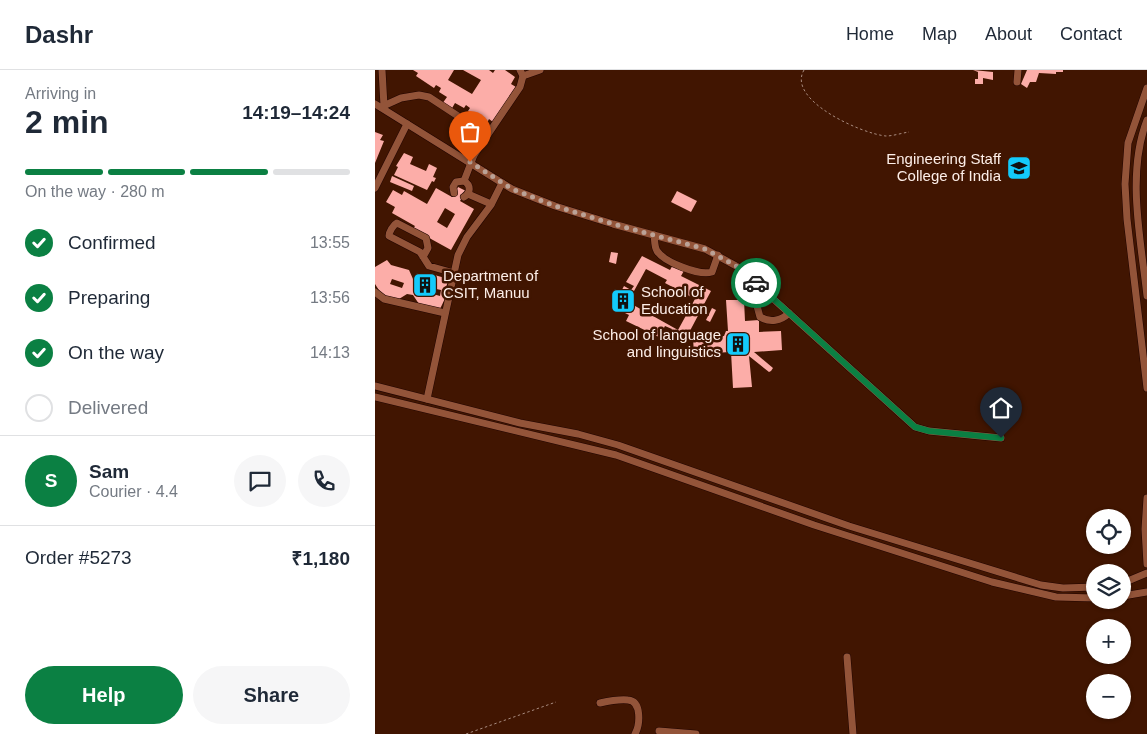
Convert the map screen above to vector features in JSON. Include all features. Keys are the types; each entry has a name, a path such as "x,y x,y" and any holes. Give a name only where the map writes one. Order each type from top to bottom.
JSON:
{"street":[{"path":"380,106 382,70"},
{"path":"464,181 472,158 520,86 521,73 540,70"},
{"path":"1017,82 1019,70"},
{"path":"1147,88 1128,143 1125,184 1127,218 1147,388"},
{"path":"380,106 410,96 429,97 465,123 469,130 472,158"},
{"path":"380,106 407,124 472,158 502,183 555,206 705,249 718,255 738,267 915,427 929,431 1001,438"},
{"path":"1147,120 1137,171 1139,220 1147,296"},
{"path":"375,188 407,124"},
{"path":"454,193 454,184 458,181 464,181 469,186 466,195 491,204"},
{"path":"427,399 443,332 445,313 454,273 462,245 491,204 502,183"},
{"path":"423,257 428,248 426,238 397,223 394,224 389,236 420,252 423,257 429,266 454,273"},
{"path":"654,235 656,249 660,255 695,272 712,272 718,255"},
{"path":"763,290 757,306 760,317 770,321 784,318 789,313"},
{"path":"375,292 384,299 445,313"},
{"path":"376,391 427,399 520,423 618,444 849,526 1041,585 1063,588 1086,587"},
{"path":"376,391 616,455 814,525 992,582 1055,597 1086,598"},
{"path":"1147,498 1145,536 1147,564"},
{"path":"1131,580 1147,574"},
{"path":"1131,595 1147,592"},
{"path":"847,657 853,734"},
{"path":"600,702 627,699 632,701 637,706 639,714 635,734"},
{"path":"659,730 695,734"}],"path":[{"path":"804,70 801,75 800,84 806,93 817,105 841,121 858,129 887,136 909,132"},
{"path":"467,734 556,702"}],"building":[{"path":"413,70 454,70 448,80 472,94 481,80 463,70 489,70 493,73 495,70 505,70 515,77 511,84 516,87 493,122 489,119 487,123 468,111 470,108 466,105 464,108 455,103 451,110 442,104 447,97 439,92 441,88 436,85 434,88 416,76 418,73"},
{"path":"973,70 993,72 993,80 983,78 983,84 975,84 975,79 978,79 978,72"},
{"path":"1027,70 1063,70 1063,72 1056,72 1056,74 1039,73 1036,82 1030,82 1027,88 1021,84"},
{"path":"375,132 383,135 380,140 384,141 375,163"},
{"path":"404,153 413,157 410,164 426,171 429,164 437,168 433,177 436,178 427,190 394,175 398,167 396,166"},
{"path":"392,176 414,186 412,191 390,182"},
{"path":"458,187 466,191 460,201 474,209 451,250 413,229 415,226 392,213 395,207 386,202 393,190 402,195 404,191 427,204 436,188 452,197","holes":["445,208 455,214 447,228 437,222"]},
{"path":"677,191 697,201 691,212 671,202"},
{"path":"611,252 618,253 616,264 609,262"},
{"name":"School of Education","path":"642,256 670,270 674,263 685,269 681,276 711,291 683,344 668,336 672,329 665,326 659,337 626,321 629,315 613,307 624,286 631,290 634,286 626,282","holes":["646,269 667,280 665,283 695,299 678,330 628,302"]},
{"name":"Department of CSIT, Manuu","path":"387,260 391,265 409,270 413,279 416,280 427,273 449,279 446,287 450,288 440,309 419,304 413,295 407,294 399,299 382,295 375,284 375,267","holes":["392,279 404,283 402,288 390,284","427,287 441,290 440,296 426,292"]},
{"name":"School of language and linguistics","path":"726,300 744,300 745,321 759,320 759,332 781,331 782,350 754,352 773,368 771,371 769,372 749,356 752,387 733,388 731,352 694,354 693,338 724,336 726,331 728,331"},
{"path":"712,308 716,310 710,322 706,320"}],"way so far":[{"path":"470,162 512,189 555,206 717,254 738,267 756,283"}],"place":[{"name":"Engineering Staff College of India","path":"1019,168"},
{"name":"Department of CSIT, Manuu","path":"425,285"},
{"name":"School of Education","path":"623,301"},
{"name":"School of language and linguistics","path":"738,344"}],"route":[{"path":"756,283 905,420 915,427 929,431 1001,438"}]}
